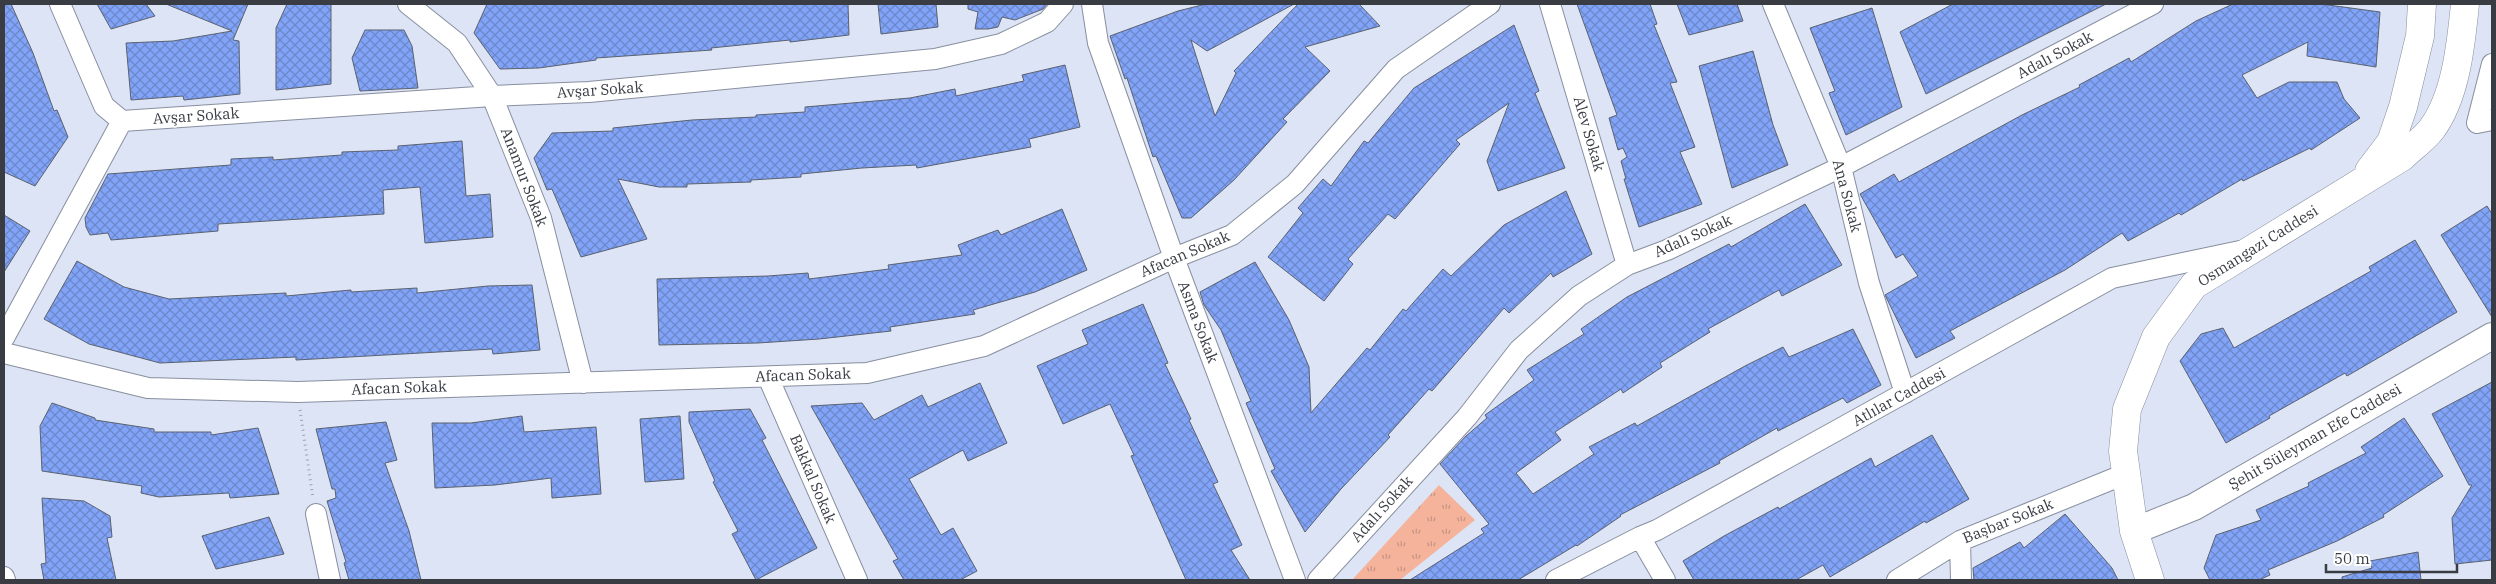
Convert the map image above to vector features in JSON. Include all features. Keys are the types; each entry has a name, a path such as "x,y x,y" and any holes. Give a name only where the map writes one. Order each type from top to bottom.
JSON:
{"main road":[{"path":"2362,182 2391,142 2403,107 2420,36 2422,4"},
{"name":"Osmangazi Caddesi","path":"2150,580 2134,531 2123,451 2127,409 2156,337 2194,285 2402,157 2431,130 2444,106 2460,52 2465,4"}],"street":[{"path":"4,338 122,121 104,106 60,4"},
{"name":"Anamur Sokak","path":"408,4 457,42 492,96 542,218 583,382"},
{"name":"Avşar Sokak","path":"122,121 492,96 589,92 935,59 1001,44 1046,22 1063,4"},
{"name":"Asma Sokak","path":"1092,4 1098,43 1174,258 1295,580"},
{"name":"Afacan Sokak","path":"4,353 148,388 298,392 867,373 984,346 1174,258 1232,235 1295,184 1396,69 1490,4"},
{"name":"Alev Sokak","path":"1550,4 1627,264"},
{"name":"Ana Sokak","path":"1773,4 1841,167 1869,283 1905,394"},
{"name":"Adalı Sokak","path":"1318,580 1467,417 1519,350 1580,296 1627,264 1667,250 1841,167 2154,4"},
{"path":"2492,64 2477,123 2492,120"},
{"name":"Atlılar Caddesi","path":"1556,580 1657,530 2112,278 2254,248"},
{"name":"Şehit Süleyman Efe Caddesi","path":"2134,531 2194,507 2492,336"},
{"name":"Bakkal Sokak","path":"768,377 857,580"},
{"name":"Başbar Sokak","path":"1897,580 1960,541 2125,474"},
{"path":"316,514 330,580"},
{"path":"1640,537 1665,580"},
{"path":"1960,541 1961,580"},
{"path":"4,576 5,580"}],"path":[{"path":"298,392 316,514"}],"green space":[{"path":"1439,485 1475,520 1400,580 1352,580"}],"building":[{"path":"4,4 11,4 33,53 54,111 57,110 68,137 35,186 4,172"},
{"path":"97,4 146,4 155,16 111,29"},
{"path":"166,4 248,4 233,40 239,41 240,94 184,100 183,96 131,100 126,43 173,41 232,31"},
{"path":"287,4 331,4 331,84 276,90 276,28"},
{"path":"487,4 848,4 849,35 711,48 712,50 596,58 596,60 539,68 500,69 474,33"},
{"path":"878,4 936,4 938,27 881,34"},
{"path":"968,4 1047,4 1043,9 1015,20 1002,17 998,27 975,29 978,12 968,9"},
{"path":"1206,4 1294,4 1207,51 1191,40 1215,116 1236,73 1234,71 1298,4 1359,4 1380,26 1305,47 1330,71 1283,119 1287,122 1234,180 1191,218 1182,218 1156,156 1153,157 1127,78 1125,79 1110,36 1178,11"},
{"path":"1577,4 1650,4 1657,24 1654,25 1677,82 1670,83 1695,147 1680,152 1702,204 1639,227 1624,179 1626,179 1621,161 1627,157 1623,148 1618,150 1609,118 1617,115"},
{"path":"1677,4 1737,4 1743,21 1689,35"},
{"path":"1953,4 2106,4 1926,94 1900,32"},
{"path":"2233,4 2321,4 2380,12 2376,67 2307,56 2308,42 2242,75 2257,98 2289,82 2337,82 2344,99 2360,118 2311,150 2310,148 2243,181 2242,179 2181,215 2179,213 2128,241 2122,233 2065,270 1950,331 1955,338 1916,358 1885,295 1918,276 1903,254 1896,258 1860,194 1894,174 1899,182 2022,115 2080,87 2079,85 2129,58 2131,62 2196,21"},
{"path":"1872,8 1902,107 1846,135 1829,93 1835,91 1810,28"},
{"path":"1514,25 1539,91 1535,93 1565,168 1498,191 1487,161 1509,103 1456,140 1460,144 1395,219 1388,214 1348,259 1353,264 1324,301 1268,257 1303,213 1298,208 1323,179 1331,186 1364,141 1368,143 1414,88"},
{"path":"365,30 404,30 412,46 418,88 360,91 352,58"},
{"path":"1753,51 1773,125 1788,165 1732,188 1699,66"},
{"path":"1065,65 1080,127 1029,139 1031,147 917,168 916,165 862,168 801,174 801,177 751,180 751,182 687,184 687,187 659,187 618,179 647,239 581,257 552,189 547,190 534,158 552,133 613,131 613,128 692,120 756,117 756,115 805,112 805,107 910,98 955,89 956,96 1024,81 1022,75"},
{"path":"462,141 466,196 490,194 493,237 425,243 420,187 383,190 384,214 218,224 218,231 111,240 108,233 90,235 86,227 85,218 108,174 231,165 231,159 273,157 273,160 342,155 342,152 398,150 398,146"},
{"path":"1566,191 1592,254 1553,277 1551,273 1509,313 1504,308 1432,391 1429,389 1388,435 1390,437 1341,489 1305,532 1271,471 1275,469 1246,403 1251,401 1221,330 1204,305 1200,292 1255,262 1289,320 1309,367 1311,413 1367,348 1370,350 1403,309 1406,311 1443,269 1451,276 1504,225"},
{"path":"1805,204 1842,265 1782,296 1779,290 1708,329 1710,332 1660,363 1662,367 1623,393 1621,389 1555,432 1561,440 1516,473 1533,494 1594,454 1589,447 1635,423 1637,426 1745,366 1783,347 1789,357 1853,329 1881,385 1847,403 1843,398 1778,431 1777,428 1719,461 1720,463 1620,515 1577,546 1518,580 1410,580 1484,533 1481,529 1489,524 1440,464 1466,436 1487,418 1485,415 1534,380 1527,370 1584,334 1581,329 1627,297 1729,244 1731,247"},
{"path":"2487,206 2492,214 2492,317 2441,235"},
{"path":"1062,209 1087,270 1035,292 973,310 975,314 890,327 891,331 819,339 758,343 659,345 657,279 808,273 809,279 889,269 888,265 962,255 958,245 998,230 1001,235"},
{"path":"4,215 30,231 4,272"},
{"path":"2415,240 2457,312 2347,376 2345,373 2269,416 2270,418 2226,443 2180,361 2201,334 2223,328 2234,348 2371,271 2369,267"},
{"path":"77,261 124,287 169,299 286,293 286,296 351,290 351,292 417,288 417,293 488,286 532,285 540,350 493,354 492,349 296,360 296,357 160,363 89,344 44,319"},
{"path":"1143,304 1168,363 1165,364 1218,482 1213,484 1242,545 1231,550 1250,580 1186,580 1131,456 1134,455 1110,404 1063,424 1037,366 1088,344 1082,330"},
{"path":"2492,382 2492,560 2455,564 2452,518 2472,485 2469,485 2432,414"},
{"path":"980,383 1007,443 968,461 963,450 909,479 941,535 953,528 977,571 960,580 904,580 893,561 898,559 811,406 862,403 874,420 922,395 928,407"},
{"path":"52,403 95,418 95,420 154,429 154,432 211,432 211,435 258,428 279,494 230,498 229,493 159,497 141,493 142,486 42,471 40,426"},
{"path":"750,409 766,438 762,440 817,548 756,580 732,534 738,531 713,482 715,481 689,422 689,412"},
{"path":"522,416 524,432 596,427 601,494 552,498 551,478 495,485 435,488 432,423 471,423"},
{"path":"680,416 684,479 645,482 640,419"},
{"path":"2404,418 2443,476 2383,515 2384,517 2337,541 2268,570 2270,575 2259,580 2210,580 2204,568 2216,535 2261,520 2256,510 2309,486 2308,483 2366,453 2361,447"},
{"path":"386,422 397,460 385,463 409,531 421,580 349,580 344,563 346,562 327,501 336,498 335,489 332,489 316,429"},
{"path":"1932,435 1969,499 1926,523 1925,521 1830,577 1823,565 1796,580 1694,580 1683,561 1724,536 1778,507 1779,509 1871,458 1875,467"},
{"path":"42,498 84,501 110,516 112,537 107,538 116,580 44,580 41,564 46,563"},
{"path":"2065,514 2112,568 2118,580 1974,580 1973,568 2020,542 2024,548"},
{"path":"269,517 284,554 216,569 202,536"},
{"path":"2418,552 2421,580 2342,580 2342,577 2372,568 2370,561"}]}
